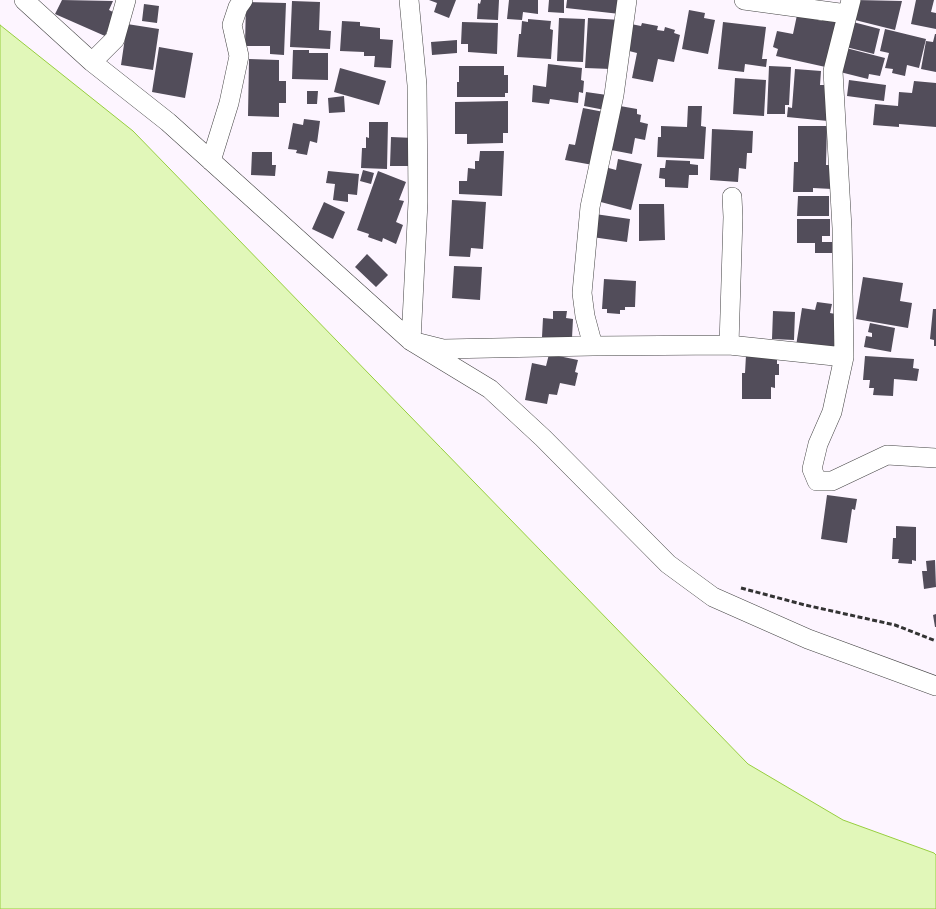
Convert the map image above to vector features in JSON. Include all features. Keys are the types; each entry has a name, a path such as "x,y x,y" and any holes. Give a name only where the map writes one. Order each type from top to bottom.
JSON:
{"street":[{"path":"24,0 92,62 168,122 411,341 490,389 543,438 668,564 713,596 808,639 936,686"},
{"path":"92,62 115,39 126,0"},
{"path":"211,161 231,94 239,56 232,25 238,7 244,0"},
{"path":"409,0 417,85 418,153 418,202 411,341"},
{"path":"593,346 585,316 582,293 590,206 614,95 627,0"},
{"path":"744,0 849,7 833,71 842,228 844,357 832,412 818,444 812,469 817,482 832,481 886,455 936,458"},
{"path":"729,345 732,197"},
{"path":"411,341 443,349 729,345 844,357"}],"path":[{"path":"739,588 895,625 936,641"}],"shaded area":[{"path":"0,25 133,131 748,764 843,820 934,853 936,855 936,909 0,909"}],"building":[{"path":"62,0 113,1 109,10 115,13 105,36 55,14"},
{"path":"429,0 456,0 449,18 434,12 437,3"},
{"path":"481,0 499,0 498,20 477,19 478,3 480,4"},
{"path":"509,0 538,0 538,14 523,12 522,20 507,19"},
{"path":"549,0 564,0 564,13 548,12"},
{"path":"567,0 622,0 620,14 566,8"},
{"path":"856,0 902,1 895,30 851,19"},
{"path":"916,0 934,0 931,12 936,13 936,29 911,24"},
{"path":"292,1 320,2 319,30 331,31 330,49 290,47"},
{"path":"246,2 286,3 284,55 270,54 270,46 245,46"},
{"path":"144,4 159,6 157,23 142,21"},
{"path":"689,10 705,13 704,18 715,20 708,54 682,49"},
{"path":"797,15 822,21 823,15 841,19 830,68 776,56 778,49 773,47 777,31 793,34"},
{"path":"559,18 585,19 583,62 557,61"},
{"path":"588,18 621,20 611,69 585,68"},
{"path":"528,19 551,21 550,29 553,30 551,59 517,57 522,21 528,22"},
{"path":"342,21 360,22 360,26 380,28 380,39 393,40 391,68 374,67 375,56 364,56 364,52 340,51"},
{"path":"462,22 498,23 497,54 468,52 468,44 461,44"},
{"path":"723,22 766,27 762,59 767,59 766,67 745,64 744,72 718,69"},
{"path":"853,22 880,29 874,54 846,47"},
{"path":"642,23 658,26 657,30 664,31 665,27 675,30 674,33 680,35 674,62 658,59 653,82 632,78 637,53 625,50 631,24 641,26"},
{"path":"127,24 159,29 153,70 121,65"},
{"path":"885,29 926,39 919,68 907,65 905,76 892,73 893,69 885,68 889,53 880,51"},
{"path":"935,34 936,72 921,69 926,41 933,42"},
{"path":"457,40 457,53 432,55 431,42"},
{"path":"159,47 193,53 185,98 152,92"},
{"path":"846,48 885,58 880,76 869,74 868,79 840,72"},
{"path":"293,50 309,50 309,53 328,53 328,80 292,79"},
{"path":"249,59 279,60 279,81 286,81 286,103 279,103 279,117 248,116"},
{"path":"548,64 582,68 583,93 579,92 578,103 550,99 549,104 532,102 533,85 546,87"},
{"path":"459,66 504,66 504,75 508,75 508,93 505,93 505,97 457,97"},
{"path":"769,66 791,67 789,105 785,105 785,114 767,114"},
{"path":"340,68 386,81 379,105 334,92"},
{"path":"795,69 821,71 820,85 826,85 825,101 830,102 828,121 787,117 788,107 792,108"},
{"path":"735,78 766,80 764,116 733,114"},
{"path":"849,80 886,85 884,101 847,96"},
{"path":"914,81 936,83 936,127 899,124 899,127 873,125 875,104 898,106 899,92 912,93"},
{"path":"307,91 318,91 317,104 307,104"},
{"path":"586,92 607,95 605,110 584,106"},
{"path":"344,96 345,112 329,113 328,98"},
{"path":"508,101 508,133 503,133 503,143 467,144 467,134 455,134 455,102"},
{"path":"620,106 637,109 637,114 641,115 640,122 648,124 645,140 635,138 632,154 611,150"},
{"path":"688,106 702,106 701,126 706,127 704,159 657,157 658,137 661,137 661,126 687,127"},
{"path":"583,108 604,112 593,165 565,160 569,144 575,145"},
{"path":"304,119 320,121 317,143 310,141 307,155 296,153 297,150 288,149 293,123 303,125"},
{"path":"369,122 388,122 387,169 361,168 362,148 366,148 366,137 369,138"},
{"path":"798,126 827,126 826,165 832,165 832,189 813,188 813,192 793,192 794,162 798,162"},
{"path":"712,129 753,131 752,153 747,153 746,169 739,168 738,182 710,180"},
{"path":"391,137 414,138 413,166 390,166"},
{"path":"480,151 504,151 502,196 459,194 459,181 467,181 468,168 475,169 475,161 479,161"},
{"path":"252,152 272,152 272,165 276,165 275,176 251,175"},
{"path":"618,159 642,164 631,210 597,201 605,167 616,170"},
{"path":"666,160 690,161 690,164 698,165 698,175 689,175 688,188 665,187 665,179 659,178 660,168 665,168"},
{"path":"363,170 374,173 371,184 360,181"},
{"path":"328,171 359,174 357,195 348,194 348,202 333,200 335,184 326,183"},
{"path":"378,171 406,182 399,200 404,201 396,222 403,225 396,244 383,238 382,242 368,237 369,234 357,230"},
{"path":"798,196 829,196 829,216 797,216"},
{"path":"452,200 486,202 483,249 471,248 470,257 449,256"},
{"path":"324,202 345,212 333,239 312,229"},
{"path":"639,204 664,204 665,240 639,241"},
{"path":"595,214 630,219 627,242 592,237"},
{"path":"797,219 830,219 830,236 822,236 822,242 832,242 832,253 815,253 815,243 797,243"},
{"path":"367,254 388,275 376,287 355,267"},
{"path":"454,266 482,267 480,300 452,298"},
{"path":"863,277 903,283 900,301 912,303 908,328 856,319"},
{"path":"604,279 636,281 635,307 625,307 625,310 620,310 620,314 607,313 607,309 602,309"},
{"path":"817,302 832,304 830,313 841,315 834,352 796,346 802,308 815,310"},
{"path":"933,309 936,309 936,346 934,346 934,340 930,339"},
{"path":"553,311 567,311 566,318 573,319 572,338 542,337 543,318 553,319"},
{"path":"773,311 795,312 794,340 772,339"},
{"path":"870,323 895,328 891,352 864,347 866,336 872,337 872,333 868,332"},
{"path":"549,354 578,360 575,372 578,373 575,386 560,383 557,395 549,394 547,404 525,400 532,363 546,366"},
{"path":"746,355 777,355 779,375 775,375 775,388 771,387 771,399 742,399 742,373 745,373"},
{"path":"865,356 914,359 913,368 919,369 917,381 894,379 893,396 873,395 874,388 869,388 870,380 863,380"},
{"path":"827,495 857,499 855,510 852,509 847,543 821,539"},
{"path":"896,526 916,527 916,561 912,560 912,564 898,563 899,559 892,559 893,538 896,538"},
{"path":"935,560 936,587 924,589 922,571 927,571 926,561"},
{"path":"936,614 936,627 935,627 933,615"}]}
